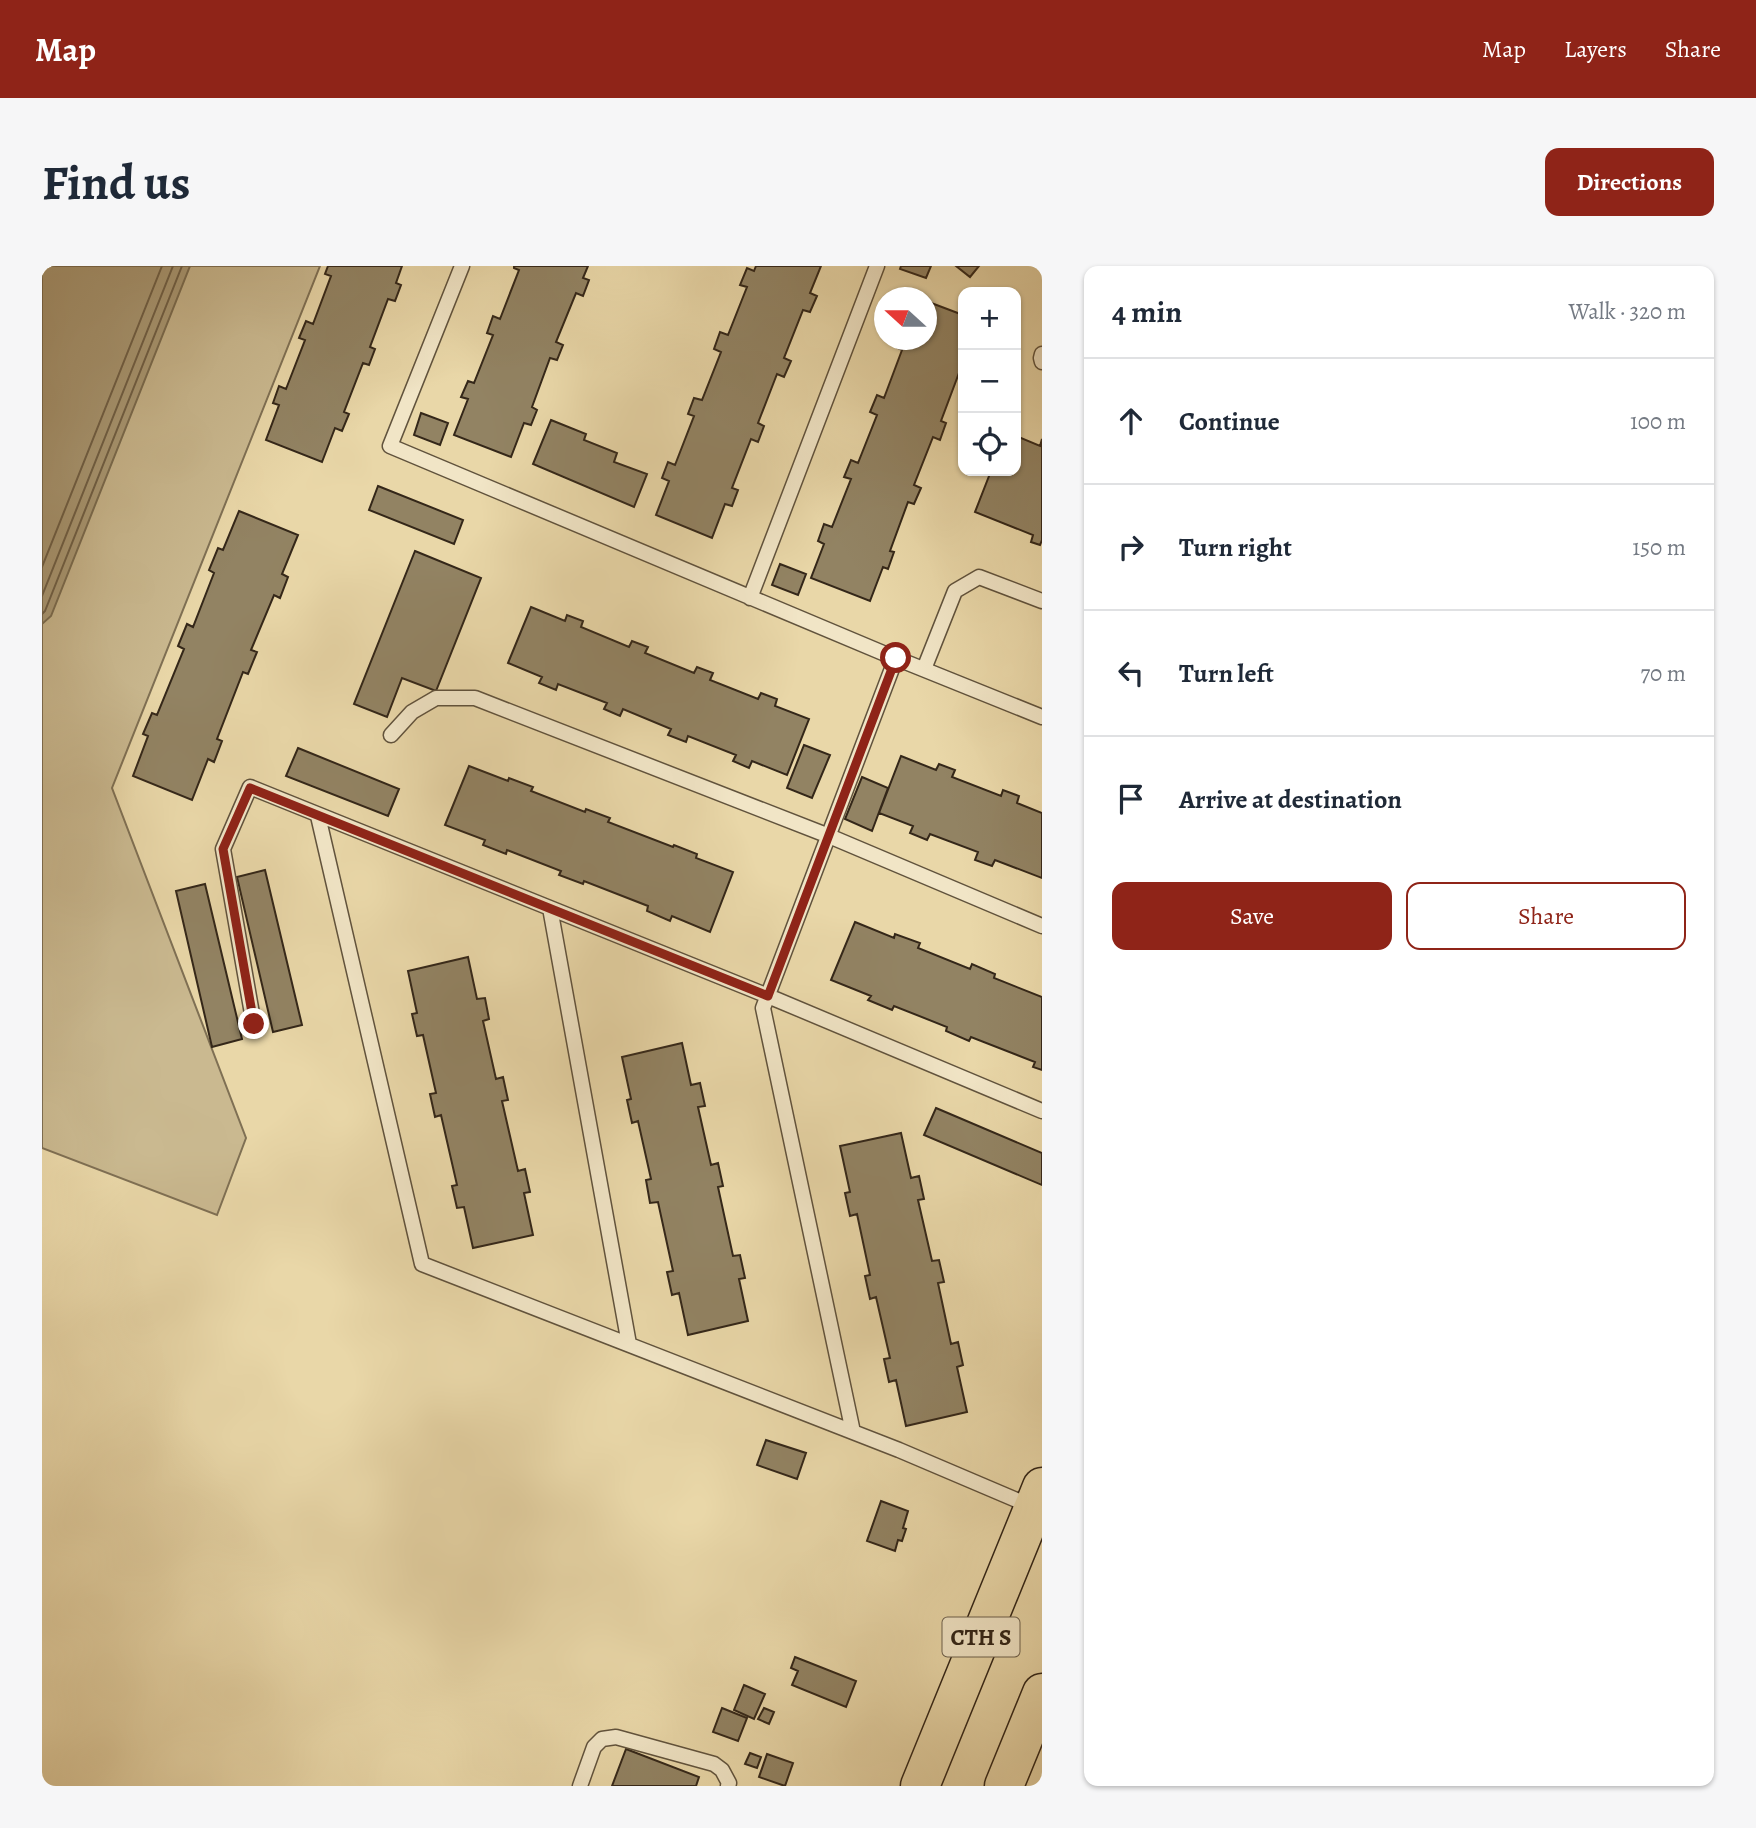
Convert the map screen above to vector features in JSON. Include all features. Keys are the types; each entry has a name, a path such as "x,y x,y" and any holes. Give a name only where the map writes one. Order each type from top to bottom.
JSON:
{"main road":[{"name":"CTH S","path":"920,1786 1039,1502"},
{"path":"1004,1786 1042,1693"}],"lane":[{"path":"462,266 390,446 750,598 1042,717"},
{"path":"750,598 877,266"},
{"path":"1042,354 1042,362"},
{"path":"924,669 955,591 979,577 1042,601"},
{"path":"853,1432 763,1008 896,658"},
{"path":"391,735 412,712 436,698 475,698 829,836 1042,926"},
{"path":"254,1024 223,849 250,788 768,996 1042,1111"},
{"path":"318,816 422,1264 1039,1502"},
{"path":"550,908 629,1344"},
{"path":"580,1786 594,1747 602,1739 616,1737 714,1764 722,1770 728,1786"}],"shaded area":[{"path":"42,266 320,266 112,788 246,1138 217,1215 42,1148"}],"water":[{"path":"42,266 190,266 51,616 42,624"}],"building":[{"path":"328,266 402,266 396,283 401,285 395,301 388,299 370,347 375,349 369,365 363,363 344,412 349,414 342,431 335,428 322,462 266,440 279,405 273,403 279,386 286,389 305,340 299,338 306,321 313,324 331,276 325,274"},
{"path":"514,266 588,266 583,278 589,280 583,296 576,293 556,342 563,345 557,360 550,358 532,407 537,410 531,425 524,423 511,457 454,435 468,399 461,397 468,381 474,383 493,335 487,333 493,316 500,319 519,270"},
{"path":"756,266 821,266 810,293 817,296 810,312 803,310 784,358 791,361 784,377 777,374 758,423 764,426 758,442 751,439 732,488 738,490 732,506 725,504 712,538 656,515 669,481 662,478 668,462 675,465 694,416 688,414 694,398 702,400 721,352 714,349 720,332 728,335 747,287 740,285 747,268 754,271"},
{"path":"901,266 931,266 926,278 900,269"},
{"path":"956,266 979,266 970,277"},
{"path":"937,305 958,313 958,376 941,421 946,423 940,440 933,437 914,485 921,488 914,504 908,502 890,551 894,552 888,569 883,567 870,601 811,578 824,544 818,541 824,524 832,527 851,479 844,477 851,460 858,463 877,415 870,412 877,395 884,398 902,350 937,350"},
{"path":"421,413 448,423 440,445 414,435"},
{"path":"551,420 586,434 584,440 617,453 614,462 647,474 634,507 533,464"},
{"path":"1021,438 1040,446 1042,439 1040,545 1031,542 1033,535 975,512 989,476 1021,476"},
{"path":"378,486 463,520 454,544 369,510"},
{"path":"239,511 298,535 282,574 288,577 280,598 274,595 251,650 257,652 248,674 243,672 217,739 222,741 214,762 208,759 192,800 133,776 148,736 143,734 152,713 157,715 184,649 178,646 187,624 193,627 214,573 209,570 218,548 223,550"},
{"path":"415,551 481,578 436,691 402,678 387,717 354,704"},
{"path":"780,564 806,574 798,595 772,585"},
{"path":"531,607 565,621 567,615 583,621 581,627 629,647 632,641 648,647 645,653 694,673 697,667 713,673 710,680 758,699 761,693 777,699 775,706 809,719 787,775 752,761 749,768 733,761 736,755 688,736 686,742 668,735 671,729 623,709 620,716 604,709 607,703 558,684 556,690 539,683 542,677 508,663"},
{"path":"804,745 830,755 812,798 787,788"},
{"path":"298,748 399,789 388,816 286,776"},
{"path":"901,756 936,770 939,764 955,770 952,777 1001,796 1003,790 1019,796 1017,803 1042,813 1042,878 995,860 992,866 975,860 978,852 930,834 927,840 910,833 913,826 879,813"},
{"path":"469,766 533,787 531,791 585,812 586,809 610,818 608,822 697,854 696,858 733,872 710,932 672,916 670,921 647,911 648,906 584,881 583,884 559,875 561,871 507,850 506,854 483,845 485,840 445,825"},
{"path":"862,777 888,788 872,831 845,819"},
{"path":"265,870 302,1025 273,1032 237,877"},
{"path":"205,884 242,1039 212,1047 176,891"},
{"path":"855,922 894,938 895,934 920,943 918,948 970,969 972,964 995,974 994,978 1042,997 1042,1070 1033,1067 1035,1062 971,1037 969,1041 946,1031 947,1027 894,1006 892,1010 868,1000 871,996 831,980"},
{"path":"468,957 477,999 485,998 489,1019 483,1021 496,1079 503,1077 508,1100 502,1101 518,1171 525,1169 530,1192 524,1193 533,1235 473,1248 464,1207 457,1208 452,1186 457,1185 441,1115 435,1117 430,1094 436,1093 423,1035 417,1036 412,1014 417,1013 408,971"},
{"path":"682,1043 691,1085 700,1083 705,1106 698,1107 711,1165 718,1163 723,1186 718,1187 733,1256 740,1255 745,1278 739,1279 748,1321 688,1335 679,1293 672,1295 667,1272 673,1271 658,1202 650,1203 646,1180 651,1179 638,1121 632,1123 627,1100 631,1099 622,1057"},
{"path":"936,1108 1042,1153 1042,1185 924,1135"},
{"path":"901,1133 911,1178 919,1176 924,1199 918,1200 932,1261 939,1260 944,1282 938,1283 951,1344 958,1342 963,1365 957,1367 967,1412 906,1426 896,1380 889,1382 884,1359 890,1358 876,1297 870,1299 865,1276 870,1275 857,1214 850,1216 845,1193 850,1192 840,1146"},
{"path":"766,1440 806,1453 797,1479 757,1465"},
{"path":"881,1501 908,1511 903,1528 906,1529 902,1541 898,1540 895,1551 867,1541"},
{"path":"795,1657 856,1681 846,1707 792,1685 798,1671 791,1668"},
{"path":"744,1685 765,1694 754,1719 734,1710"},
{"path":"722,1708 747,1718 738,1741 713,1732"},
{"path":"764,1708 774,1712 769,1724 758,1719"},
{"path":"626,1749 699,1777 696,1786 612,1786"},
{"path":"750,1753 761,1757 757,1768 745,1764"},
{"path":"767,1754 793,1763 785,1786 759,1777"}],"route":[{"path":"254,1024 223,849 250,788 768,996 896,658"}]}
